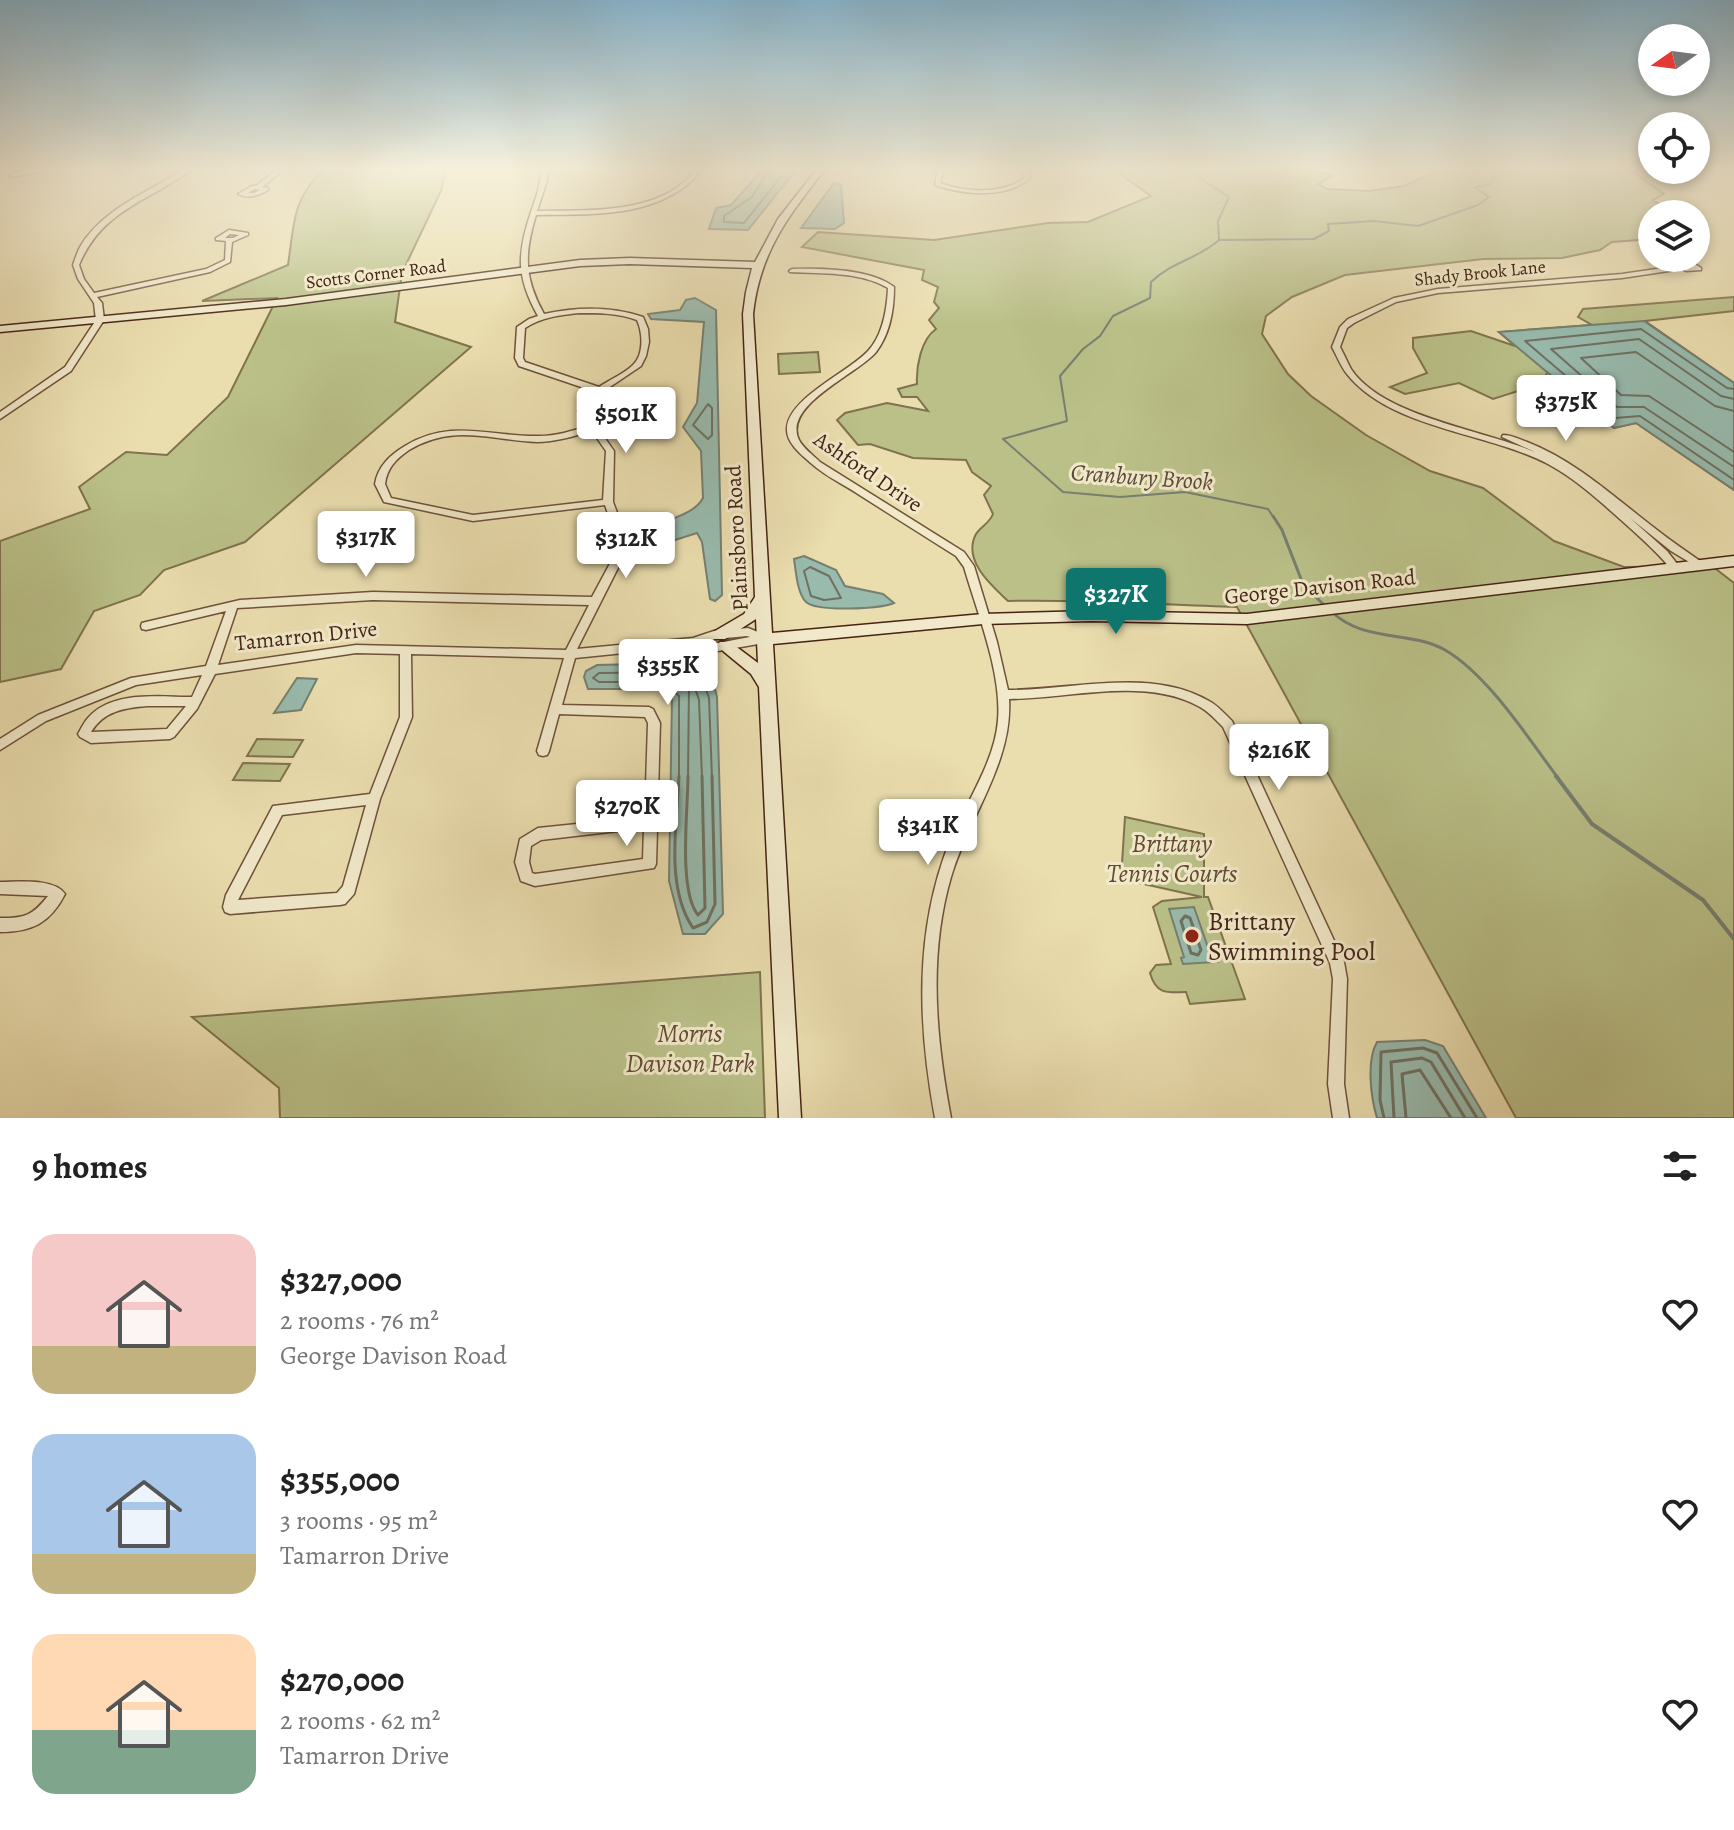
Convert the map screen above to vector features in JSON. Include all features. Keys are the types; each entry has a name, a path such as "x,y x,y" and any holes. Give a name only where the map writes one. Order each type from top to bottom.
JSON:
{"street":[{"path":"0,416 68,369 100,320 95,295 81,279 76,265 86,242 108,221"},
{"path":"531,221 522,251 522,270 526,291 541,316"},
{"name":"Plainsboro Road","path":"781,221 769,236 756,265 749,298 748,331 790,1118"},
{"path":"95,295 208,271 228,261 229,241"},
{"name":"Scotts Corner Road","path":"0,329 361,293 522,270 630,261 756,265"},
{"name":"Ashford Drive","path":"792,271 816,270 885,282 892,290 885,322 872,353 801,405 791,430 796,444 817,464 960,554 969,566 983,619"},
{"name":"Shady Brook Lane","path":"1649,272 1411,295 1380,306 1344,327 1336,347 1350,373 1393,404 1415,415 1555,455 1699,565"},
{"path":"543,751 570,654 593,601 619,556 620,534 608,502 610,451 582,411 584,403 599,390 642,360 644,323 619,311 541,316 521,327 519,358 522,364 599,390"},
{"path":"592,428 552,438 471,430 432,435 398,454 386,466 380,484 387,500 465,518 608,502"},
{"name":"Shady Brook Lane","path":"1490,435 1550,461 1594,494 1673,565"},
{"path":"1594,494 1606,493"},
{"name":"George Davison Road","path":"764,639 983,619 1091,616 1225,620 1315,613 1673,565 1734,561"},
{"path":"146,626 233,605 373,596 593,601"},
{"path":"762,599 749,618 722,640 757,670 766,685"},
{"name":"Tamarron Drive","path":"195,701 111,704 84,734 91,738 163,737 174,732 195,701 213,669 233,605"},
{"path":"943,1118 929,1032 929,987 935,923 954,846 1000,736 1002,695 983,619"},
{"name":"Tamarron Drive","path":"0,745 42,718 135,681 356,649 570,654 694,642 764,639"},
{"name":"Tamarron Drive","path":"374,799 278,810 230,907 340,899 349,889 374,799 406,717 405,650"},
{"path":"1002,695 1147,688 1187,696 1218,712 1228,724 1337,962 1340,979 1336,1084 1341,1118"},
{"path":"556,709 649,712 654,723 651,822 649,864 535,880 526,877 522,862 525,843 538,834 651,822"},
{"path":"0,888 51,890 58,894 37,921 25,926 0,925"}],"green space":[{"path":"294,221 427,221 402,273 395,322 471,347 245,542 164,570 140,595 94,611 61,669 0,682 0,541 90,509 79,487 126,452 167,455 228,397 277,298 202,301 288,265"},
{"path":"1638,221 1638,240 1612,242 1600,250 1562,258 1483,259 1345,275 1292,297 1266,316 1262,334 1288,374 1311,396 1366,435 1430,471 1483,488 1554,541 1624,567 1712,566 1734,583 1734,1118 1516,1118 1237,607 1008,601 980,571 973,553 976,534 993,514 984,495 991,486 972,472 966,460 913,458 870,444 858,445 837,420 845,413 887,403 928,411 917,397 902,397 898,389 917,384 920,354 936,329 929,320 939,308 934,302 938,287 922,280 924,270 802,247 818,232 934,240 1048,223"},
{"path":"1734,297 1734,311 1645,321 1734,383 1734,490 1636,423 1614,428 1548,372 1540,384 1493,399 1459,383 1405,394 1390,387 1427,373 1413,348 1413,338 1471,331 1515,346 1499,332 1592,325 1578,317 1583,309"},
{"path":"818,352 820,372 779,374 778,354"},
{"path":"257,739 303,740 293,757 247,756"},
{"path":"243,763 290,764 280,781 233,780"},
{"name":"Brittany Tennis Courts","path":"1125,817 1204,834 1204,897 1208,897 1245,999 1190,1004 1186,992 1167,992 1155,985 1150,973 1156,965 1171,964 1153,907 1162,901 1202,897 1121,879"},
{"name":"Morris Davison Park","path":"760,972 765,1118 280,1118 279,1088 192,1017"}],"water":[{"path":"712,221 755,221 748,230 709,229"},
{"path":"806,221 844,221 835,229 801,228"},
{"path":"695,298 716,310 722,595 715,601 710,599 702,542 697,533 650,548 637,542 649,529 689,511 703,498 701,451 683,427 697,403 704,322 651,319 648,314 680,310 686,300"},
{"path":"1644,321 1734,383 1734,490 1636,423 1614,428 1499,332"},
{"path":"804,556 836,570 845,586 883,594 894,603 849,608 822,607 806,602 799,588 794,559"},
{"path":"684,663 698,667 707,674 717,697 723,914 705,934 683,934 669,881 672,698 664,690 655,689 588,689 584,677 586,671 597,665"},
{"path":"297,678 317,679 301,710 274,713"},
{"path":"1194,907 1211,956 1217,962 1183,964 1181,958 1184,957 1169,909"},
{"path":"1425,1040 1443,1046 1486,1118 1377,1118 1371,1090 1371,1069 1377,1042"}],"waterway":[{"path":"1218,221 1219,240"},
{"name":"Cranbury Brook","path":"1219,240 1314,239 1329,231 1328,224 1371,221"},
{"name":"Cranbury Brook","path":"1376,221 1418,226 1432,221"},
{"name":"Cranbury Brook","path":"1219,240 1159,275 1151,282 1150,298 1113,316 1100,336 1083,349 1060,376 1067,421 1003,439 1063,492 1120,497 1185,492 1268,509 1274,518"},
{"name":"Cranbury Brook","path":"1273,516 1282,530 1303,584 1325,606"},
{"name":"Cranbury Brook","path":"1331,611 1357,628 1431,644 1461,661 1492,691 1558,778"},
{"name":"Cranbury Brook","path":"1556,776 1592,824 1703,900 1734,939"}],"place":[{"name":"Brittany Swimming Pool","path":"1192,936"}]}
